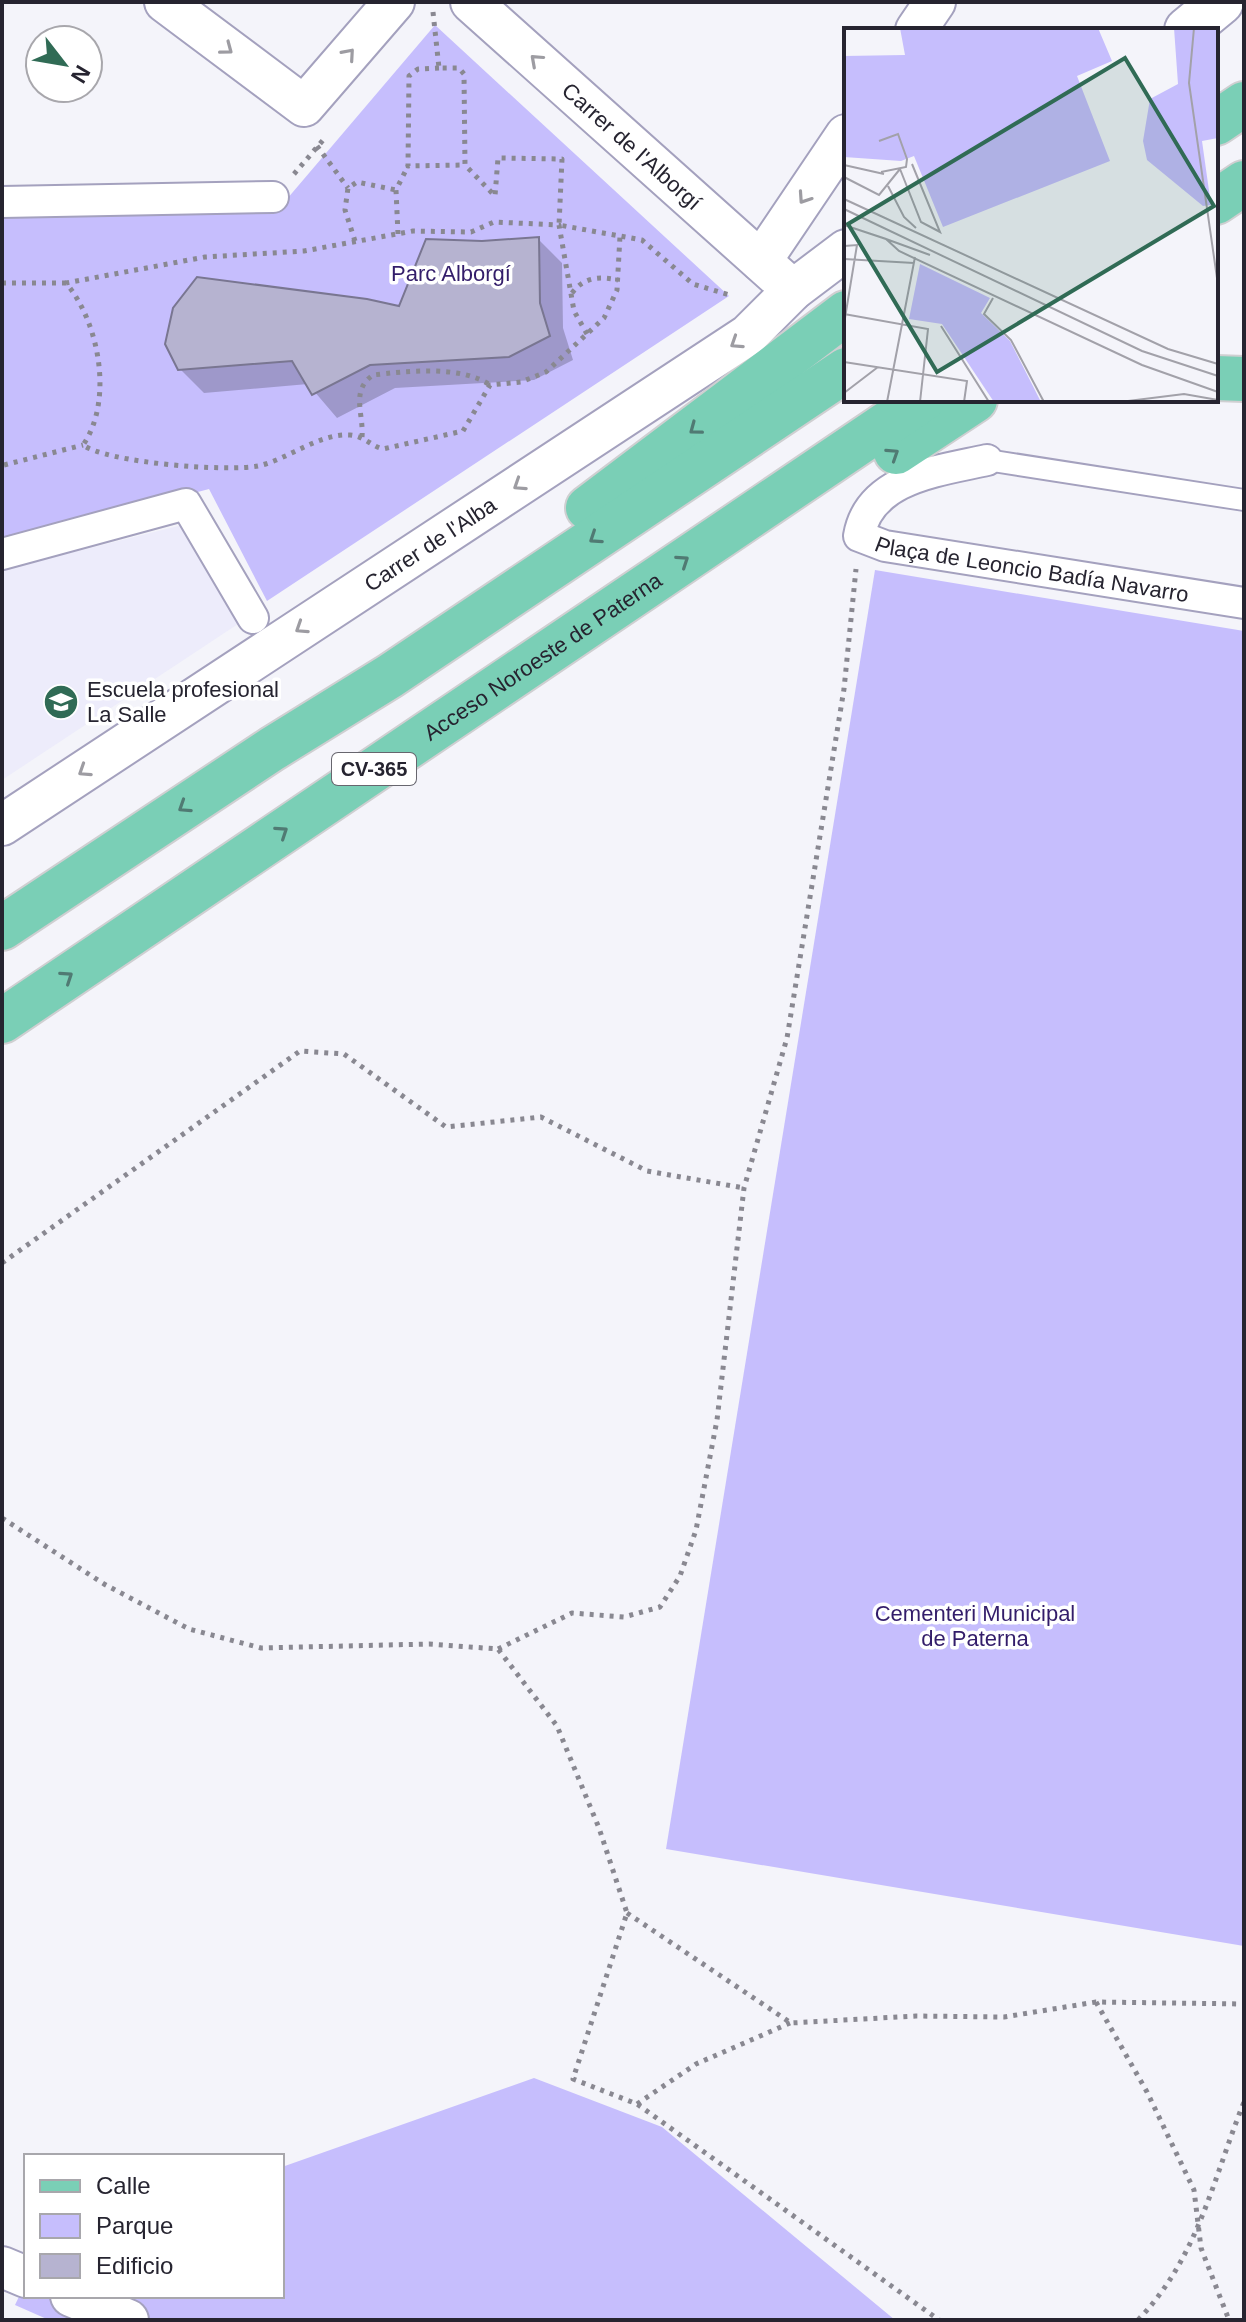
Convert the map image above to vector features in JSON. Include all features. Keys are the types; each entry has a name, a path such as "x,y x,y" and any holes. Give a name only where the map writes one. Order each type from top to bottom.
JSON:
{"main road":[{"path":"1218,122 1244,104"},
{"path":"1218,201 1244,183"},
{"path":"272,749 342,679 624,484 844,315"},
{"path":"2,928 272,749 390,676 844,371"},
{"path":"1218,378 1244,379"},
{"name":"Acceso Noroeste de Paterna","path":"2,1021 919,402"},
{"path":"747,518 824,499 972,402"}],"street":[{"path":"165,2 315,121 408,13"},
{"path":"917,28 935,2"},
{"path":"1189,28 1221,2"},
{"name":"Carrer de l'Alborgí","path":"458,12 748,273 793,290"},
{"path":"748,273 844,138"},
{"path":"2,202 273,197"},
{"name":"Carrer de l'Alba","path":"2,825 748,335 793,290 844,252"},
{"name":"Plaça de Leoncio Badía Navarro","path":"987,460 925,474 884,491 862,517 859,536 885,546 1244,603"},
{"path":"2,554 186,504 253,618"},
{"path":"2,2267 24,2276"},
{"path":"76,2298 128,2320"}],"lane":[{"name":"Plaça de Leoncio Badía Navarro","path":"987,460 1244,500"}],"path":[{"path":"433,12 439,68"},
{"path":"408,13 458,12"},
{"path":"398,234 396,190 408,166 409,76 418,69 459,68 464,74 465,165 495,196 498,158 562,159 559,225 574,311 587,334"},
{"path":"315,121 317,146 348,188 345,210 355,241"},
{"path":"273,197 317,146"},
{"path":"408,166 465,165"},
{"path":"348,188 357,182 396,190"},
{"path":"2,283 66,283 205,257 304,251 398,234 471,232 494,222 559,225 642,240 693,284 737,296"},
{"path":"362,437 364,416 358,398 362,386 373,375 454,374 478,378 490,385 521,382 546,372 587,334 614,303 620,236"},
{"path":"738,304 737,296 748,273"},
{"path":"571,294 585,281 594,278 618,280"},
{"path":"66,283 86,313 98,370 95,420 83,445"},
{"path":"3,465 83,445 92,451 120,458 248,467 336,436 362,437 383,449 463,431 490,385"},
{"path":"2,1518 104,1584 189,1629 261,1648 429,1644 498,1649 572,1613 624,1617 660,1607 680,1576 696,1530 717,1420 744,1188 787,1038 844,689 859,536"},
{"path":"2,1263 300,1051 344,1054 446,1127 541,1117 647,1171 744,1188"},
{"path":"498,1649 557,1726 599,1828 627,1913 573,2079 637,2104 939,2320"},
{"path":"627,1913 791,2023"},
{"path":"637,2104 696,2064 791,2023 916,2016 1004,2017 1096,2002 1244,2004"},
{"path":"1096,2002 1147,2092 1194,2190 1201,2248 1229,2320"},
{"path":"1138,2320 1185,2257 1199,2231 1244,2102"}],"shaded area":[{"name":"Escuela profesional La Salle","path":"182,525 238,624 2,780 2,570"}],"green space":[{"name":"Parc Alborgí","path":"435,25 729,296 267,601 209,489 2,544 2,213 281,206"},
{"name":"Cementeri Municipal de Paterna","path":"875,570 1244,631 1244,1946 666,1849"},
{"path":"534,2078 662,2127 895,2320 49,2320 15,2305 24,2286 24,2298 284,2298 284,2166"}],"building":[{"path":"539,237 540,303 550,336 509,357 370,365 312,395 292,361 178,370 165,344 173,308 197,277 399,306 426,239 482,241"}],"place":[{"name":"Escuela profesional La Salle","path":"61,702"}]}
